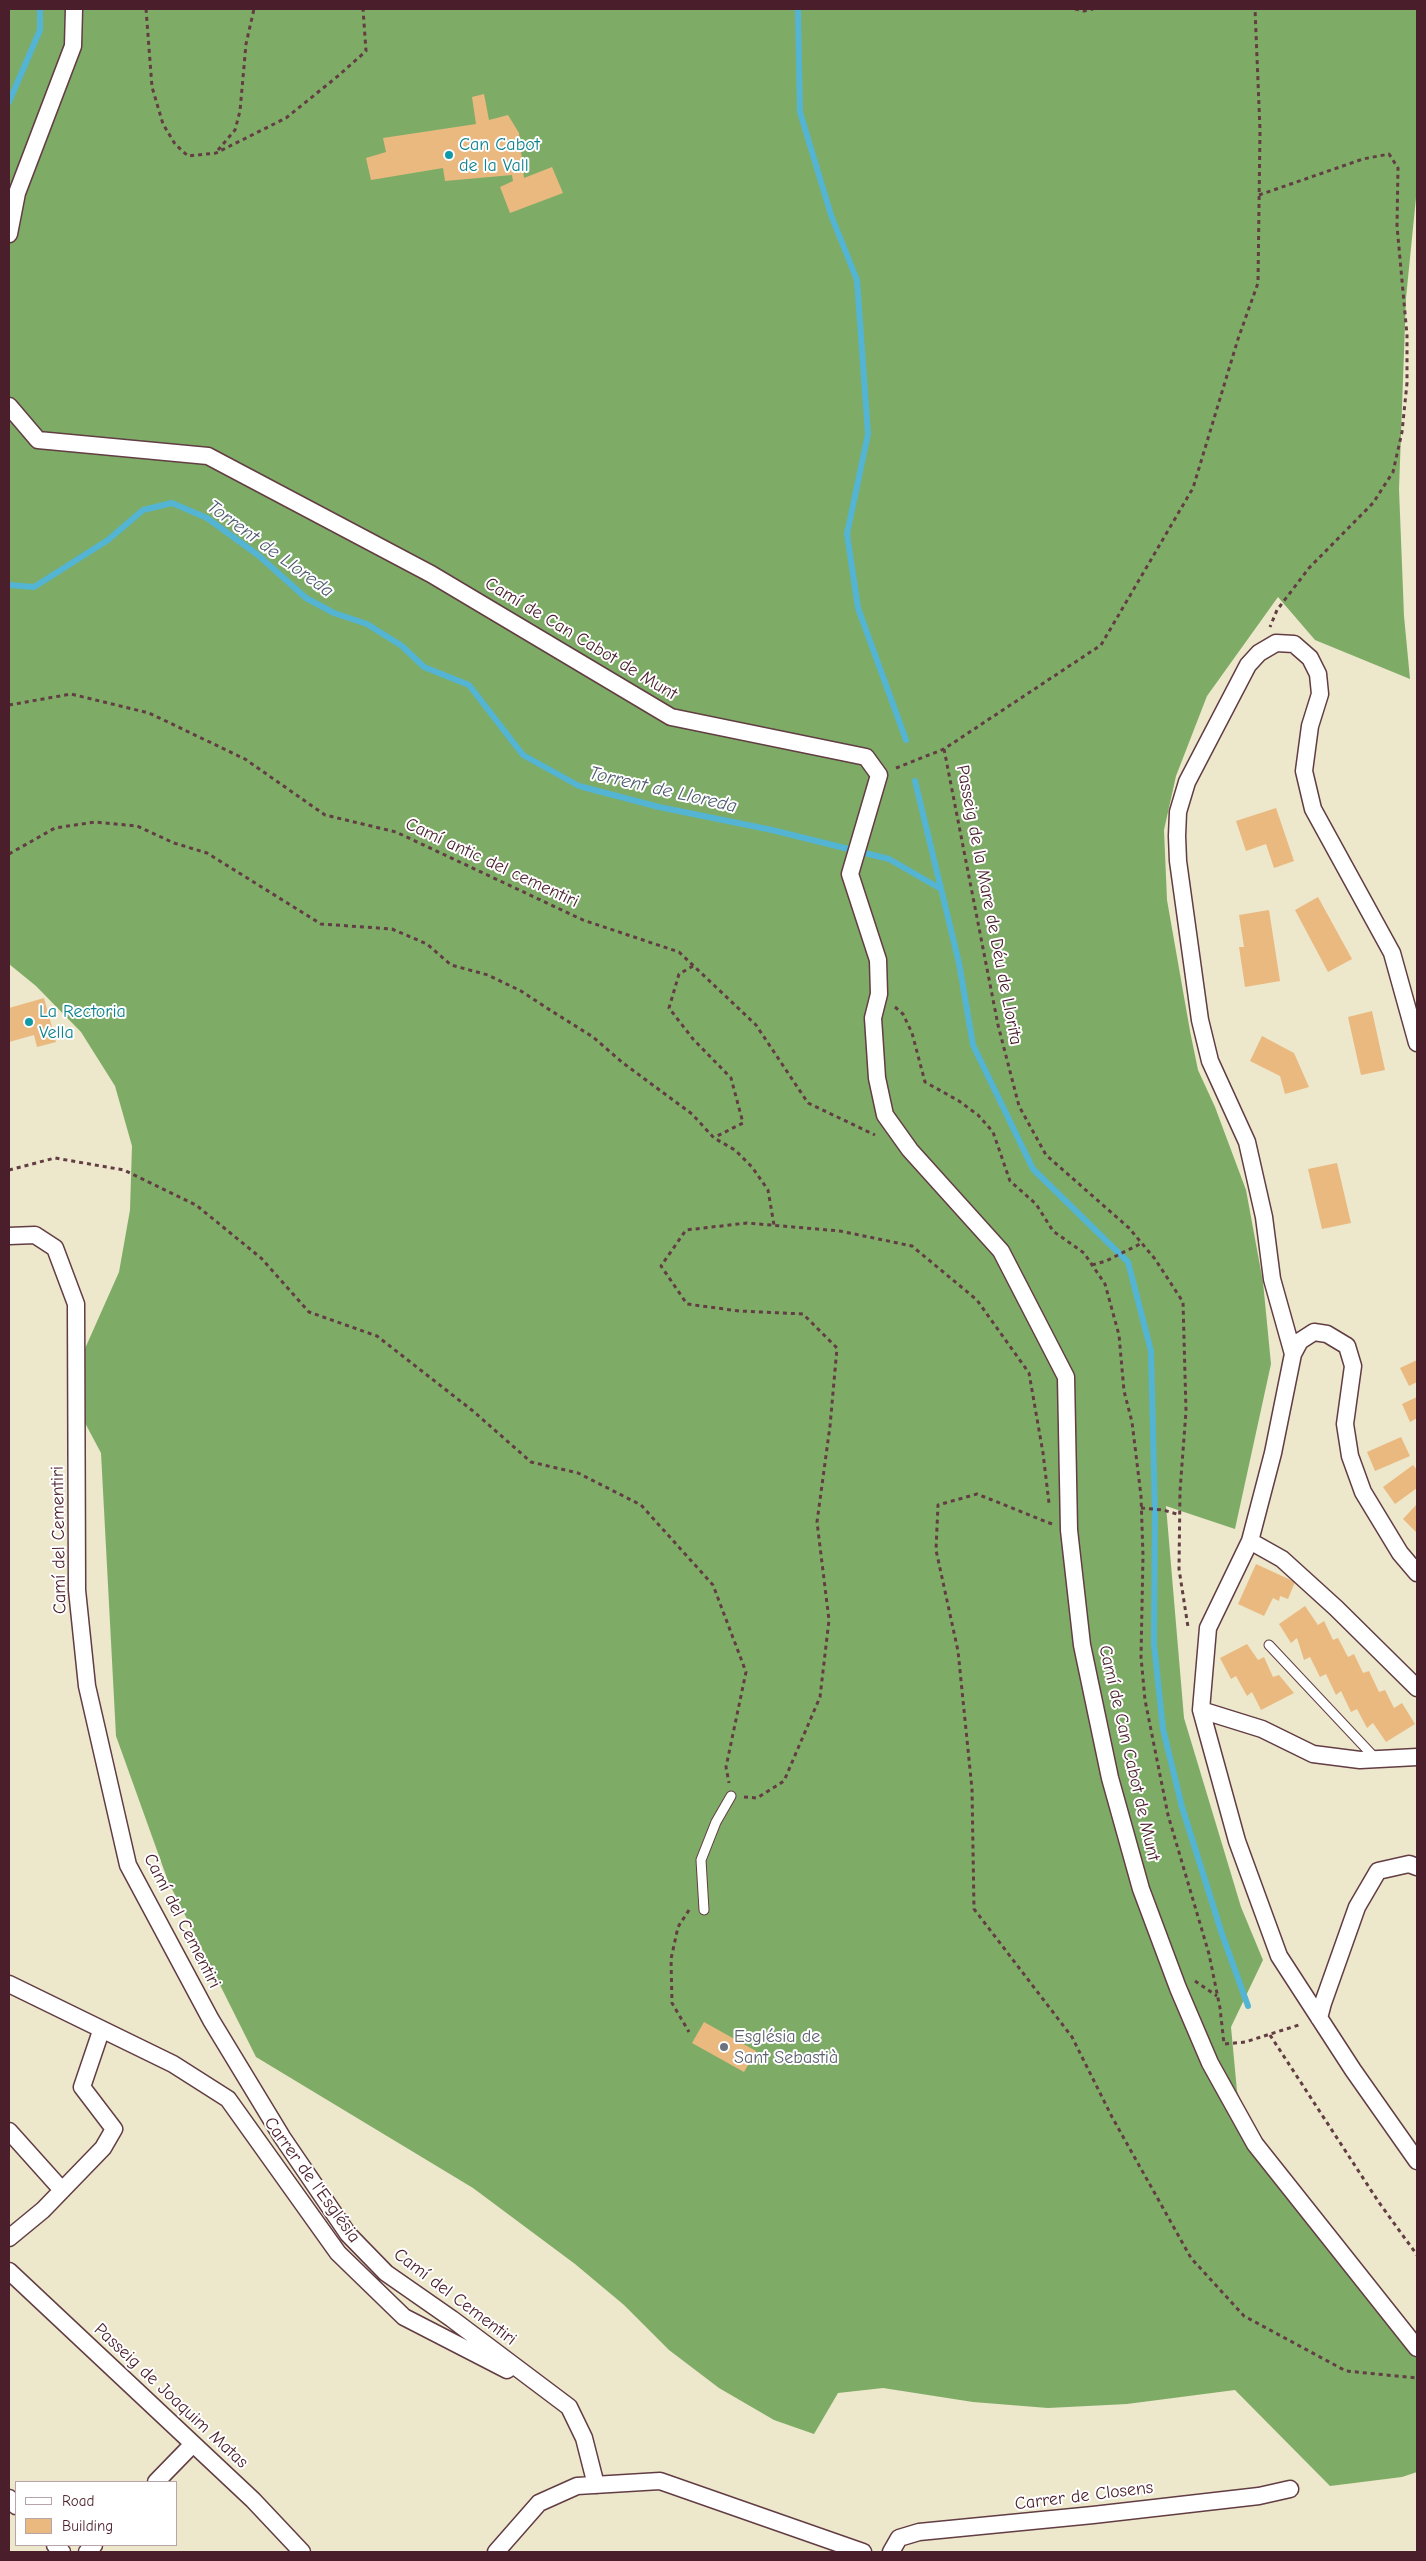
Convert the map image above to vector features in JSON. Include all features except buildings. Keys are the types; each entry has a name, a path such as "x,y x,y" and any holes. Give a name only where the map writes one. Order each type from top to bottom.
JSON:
{"street":[{"path":"9,234 17,193 73,46 74,9"},
{"name":"Camí de Can Cabot de Munt","path":"9,406 38,440 208,456 431,574 671,717 866,757 879,775 850,874 878,960 879,994 873,1018 877,1078 885,1116 910,1150 1001,1251 1066,1377 1069,1530 1082,1645 1110,1778 1141,1889 1178,1988 1210,2063 1256,2144 1417,2348"},
{"path":"1293,1354 1272,1279 1264,1217 1247,1142 1210,1061 1200,1020 1178,860 1178,812 1187,782 1248,665 1259,653 1276,643 1294,644 1310,658 1318,674 1320,694 1310,726 1304,771 1313,809 1392,953 1417,1043"},
{"name":"Camí del Cementiri","path":"9,1236 35,1235 54,1248 76,1304 77,1590 87,1686 128,1865 211,2020 282,2137 348,2234 386,2273 452,2318 569,2407 584,2438 596,2485"},
{"path":"1417,1573 1400,1553 1363,1492 1350,1456 1345,1424 1353,1366 1347,1346 1327,1334 1314,1332 1300,1341 1293,1354 1273,1453 1250,1541 1208,1628 1201,1710 1238,1841 1279,1956 1417,2162"},
{"path":"1250,1541 1282,1559 1336,1608 1417,1688"},
{"path":"1201,1710 1262,1729 1313,1754 1360,1760 1417,1757"},
{"path":"1319,2018 1357,1907 1378,1871 1409,1864 1417,1867"},
{"name":"Carrer de l'Església","path":"9,1984 101,2031 173,2064 228,2099 338,2253 404,2317 540,2386"},
{"path":"9,2238 43,2210 103,2148 114,2129 82,2087 101,2031"},
{"path":"9,2131 61,2190"},
{"name":"Passeig de Joaquim Matas","path":"9,2272 253,2500 302,2552"},
{"path":"157,2481 193,2444"},
{"path":"496,2552 538,2503 577,2486 660,2482 863,2552"},
{"name":"Carrer de Closens","path":"891,2552 899,2538 919,2532 1259,2496 1290,2489"}],"lane":[{"path":"1269,1645 1376,1759"},
{"path":"704,1910 701,1860 716,1822 731,1796"}],"path":[{"path":"146,9 152,87 163,124 175,144 188,156 216,152 286,118 366,51 363,9"},
{"path":"216,152 235,130 240,111 246,44 254,9"},
{"path":"1075,9 1084,12 1093,9"},
{"name":"Passeig de la Mare de Déu de Llorita","path":"1190,1635 1180,1569 1180,1515 1186,1411 1183,1302 1155,1259 1129,1228 1046,1155 1018,1106 998,1024 944,750 1101,646 1193,488 1238,339 1258,283 1260,130 1255,9"},
{"path":"1259,195 1363,159 1389,154 1398,168 1397,226 1407,335 1407,384 1402,432 1393,472 1373,503 1310,568 1277,610 1259,653"},
{"name":"Camí antic del cementiri","path":"9,705 71,694 149,713 245,759 325,815 396,832 583,920 679,952 756,1024 808,1104 876,1136"},
{"path":"879,775 944,750"},
{"path":"9,854 54,828 95,822 137,826 207,854 321,924 392,929 427,944 451,965 488,976 521,991 592,1037 623,1063 692,1114 714,1138 735,1150 752,1167 768,1190 774,1225"},
{"path":"693,966 679,974 668,1008 693,1039 731,1078 743,1123 714,1138"},
{"path":"879,994 902,1014 912,1033 925,1082 959,1101 978,1115 993,1132 1010,1181 1036,1204 1053,1231 1084,1253 1104,1284 1119,1335 1124,1391 1132,1422 1141,1508 1143,1556 1141,1657 1145,1700 1168,1815 1209,1954 1220,2008 1224,2044 1245,2042 1319,2018"},
{"path":"9,1170 55,1158 124,1170 196,1205 261,1258 309,1312 377,1336 473,1411 531,1462 578,1473 641,1506 713,1586 746,1672 726,1767 731,1796 758,1798 784,1781 820,1696 829,1620 817,1522 830,1426 837,1348 803,1314 739,1311 687,1304 661,1266 686,1230 747,1223 840,1231 912,1246 978,1300 1029,1373 1043,1452 1047,1501 1069,1530"},
{"path":"1092,1265 1106,1262 1142,1244"},
{"path":"1069,1530 977,1494 938,1506 936,1550 958,1651 972,1789 974,1909 1072,2037 1112,2117 1191,2258 1244,2316 1346,2372 1417,2378"},
{"path":"1141,1508 1151,1508 1180,1515"},
{"path":"689,2032 672,2003 671,1959 678,1927 690,1908"},
{"path":"1270,2035 1378,2202 1417,2255"}],"green space":[{"path":"9,9 1417,9 1417,188 1406,298 1399,489 1404,616 1410,679 1315,640 1278,597 1207,696 1176,776 1164,830 1167,900 1190,1031 1198,1070 1215,1107 1246,1190 1263,1282 1271,1364 1235,1529 1166,1506 1184,1718 1241,1907 1263,1960 1231,2027 1237,2091 1258,2151 1417,2352 1417,2472 1402,2477 1330,2486 1235,2390 1127,2404 1048,2408 973,2402 883,2388 838,2393 814,2434 774,2420 719,2388 669,2350 624,2305 575,2264 473,2188 256,2057 168,1881 116,1736 101,1453 67,1389 119,1272 130,1210 132,1146 115,1086 81,1032 36,986 9,964"}],"waterway":[{"path":"9,102 40,30 40,9"},
{"path":"798,9 800,112 831,215 857,280 868,434 847,534 858,608 906,740"},
{"name":"Torrent de Lloreda","path":"9,585 34,587 108,540 143,510 172,503 207,518 258,555 306,598 334,613 367,624 402,646 424,667 469,685 523,755 579,786 659,807 772,830 889,859 941,889"},
{"path":"915,781 959,963 973,1045 1033,1169 1128,1262 1151,1351 1155,1514 1154,1644 1163,1729 1182,1807 1222,1934 1248,2006"}],"place":[{"name":"Can Cabot de la Vall","path":"449,155"},
{"name":"La Rectoria Vella","path":"29,1022"},
{"name":"Església de Sant Sebastià","path":"724,2047"}]}
